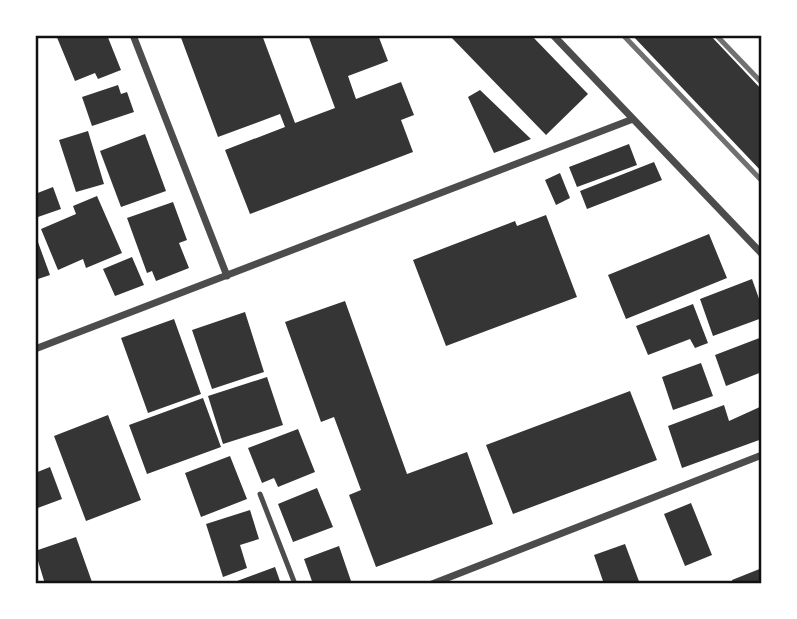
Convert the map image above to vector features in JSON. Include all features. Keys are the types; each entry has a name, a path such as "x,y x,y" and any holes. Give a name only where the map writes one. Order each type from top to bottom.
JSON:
{"street":[{"path":"133,35 227,276"},
{"path":"553,35 762,254"},
{"path":"35,349 633,119"},
{"path":"432,584 762,455"}],"lane":[{"path":"260,494 295,584"}],"building":[{"path":"56,35 107,35 121,70 98,79 95,73 75,81"},
{"path":"180,35 262,35 295,123 335,108 308,35 378,35 388,61 348,76 356,99 401,82 414,115 401,120 413,152 250,214 225,150 285,127 280,114 218,137"},
{"path":"449,35 531,35 588,94 546,135"},
{"path":"632,35 710,35 762,90 762,172"},
{"path":"118,85 121,94 127,92 134,112 92,126 82,97"},
{"path":"480,90 531,139 494,153 468,97"},
{"path":"88,131 104,184 76,192 59,140"},
{"path":"145,134 166,191 121,207 100,151"},
{"path":"629,144 637,165 577,187 569,167"},
{"path":"654,162 662,180 587,209 580,191"},
{"path":"560,173 570,198 556,205 545,180"},
{"path":"53,187 61,209 35,218 35,194"},
{"path":"97,196 122,253 86,268 83,259 58,270 41,229 76,214 73,206"},
{"path":"173,202 187,240 179,243 189,268 156,281 152,271 147,273 127,218"},
{"path":"546,215 577,297 446,346 413,260 515,221 517,226"},
{"path":"35,234 50,275 35,280"},
{"path":"709,234 727,278 626,319 608,275"},
{"path":"132,257 144,285 115,296 103,269"},
{"path":"752,279 762,307 762,318 713,336 700,299"},
{"path":"345,301 407,474 467,452 493,524 376,567 349,495 361,490 334,417 321,422 285,322"},
{"path":"693,304 708,343 695,348 690,339 648,355 636,326"},
{"path":"245,312 264,372 212,389 192,330"},
{"path":"174,319 201,394 148,413 121,338"},
{"path":"762,337 762,372 726,386 715,355"},
{"path":"701,363 713,396 673,410 662,377"},
{"path":"267,377 283,425 223,444 208,396"},
{"path":"630,391 657,460 513,514 486,445"},
{"path":"203,398 221,447 147,474 129,425"},
{"path":"724,405 729,421 762,406 762,439 682,468 668,426"},
{"path":"108,415 141,500 86,521 54,436"},
{"path":"298,429 315,472 278,487 274,478 262,483 248,448"},
{"path":"230,456 247,499 201,517 185,473"},
{"path":"50,467 62,499 35,509 35,473"},
{"path":"317,488 333,527 293,542 278,504"},
{"path":"691,503 712,555 685,566 664,514"},
{"path":"250,510 259,539 240,545 247,568 223,577 206,524"},
{"path":"76,537 92,582 45,584 35,551"},
{"path":"625,544 640,584 604,584 594,555"},
{"path":"339,546 352,584 313,584 304,559"},
{"path":"275,567 281,584 229,584"},
{"path":"762,568 762,584 733,584 732,580"}],"railway":[{"path":"623,35 762,181"},
{"path":"716,35 762,83"}]}
